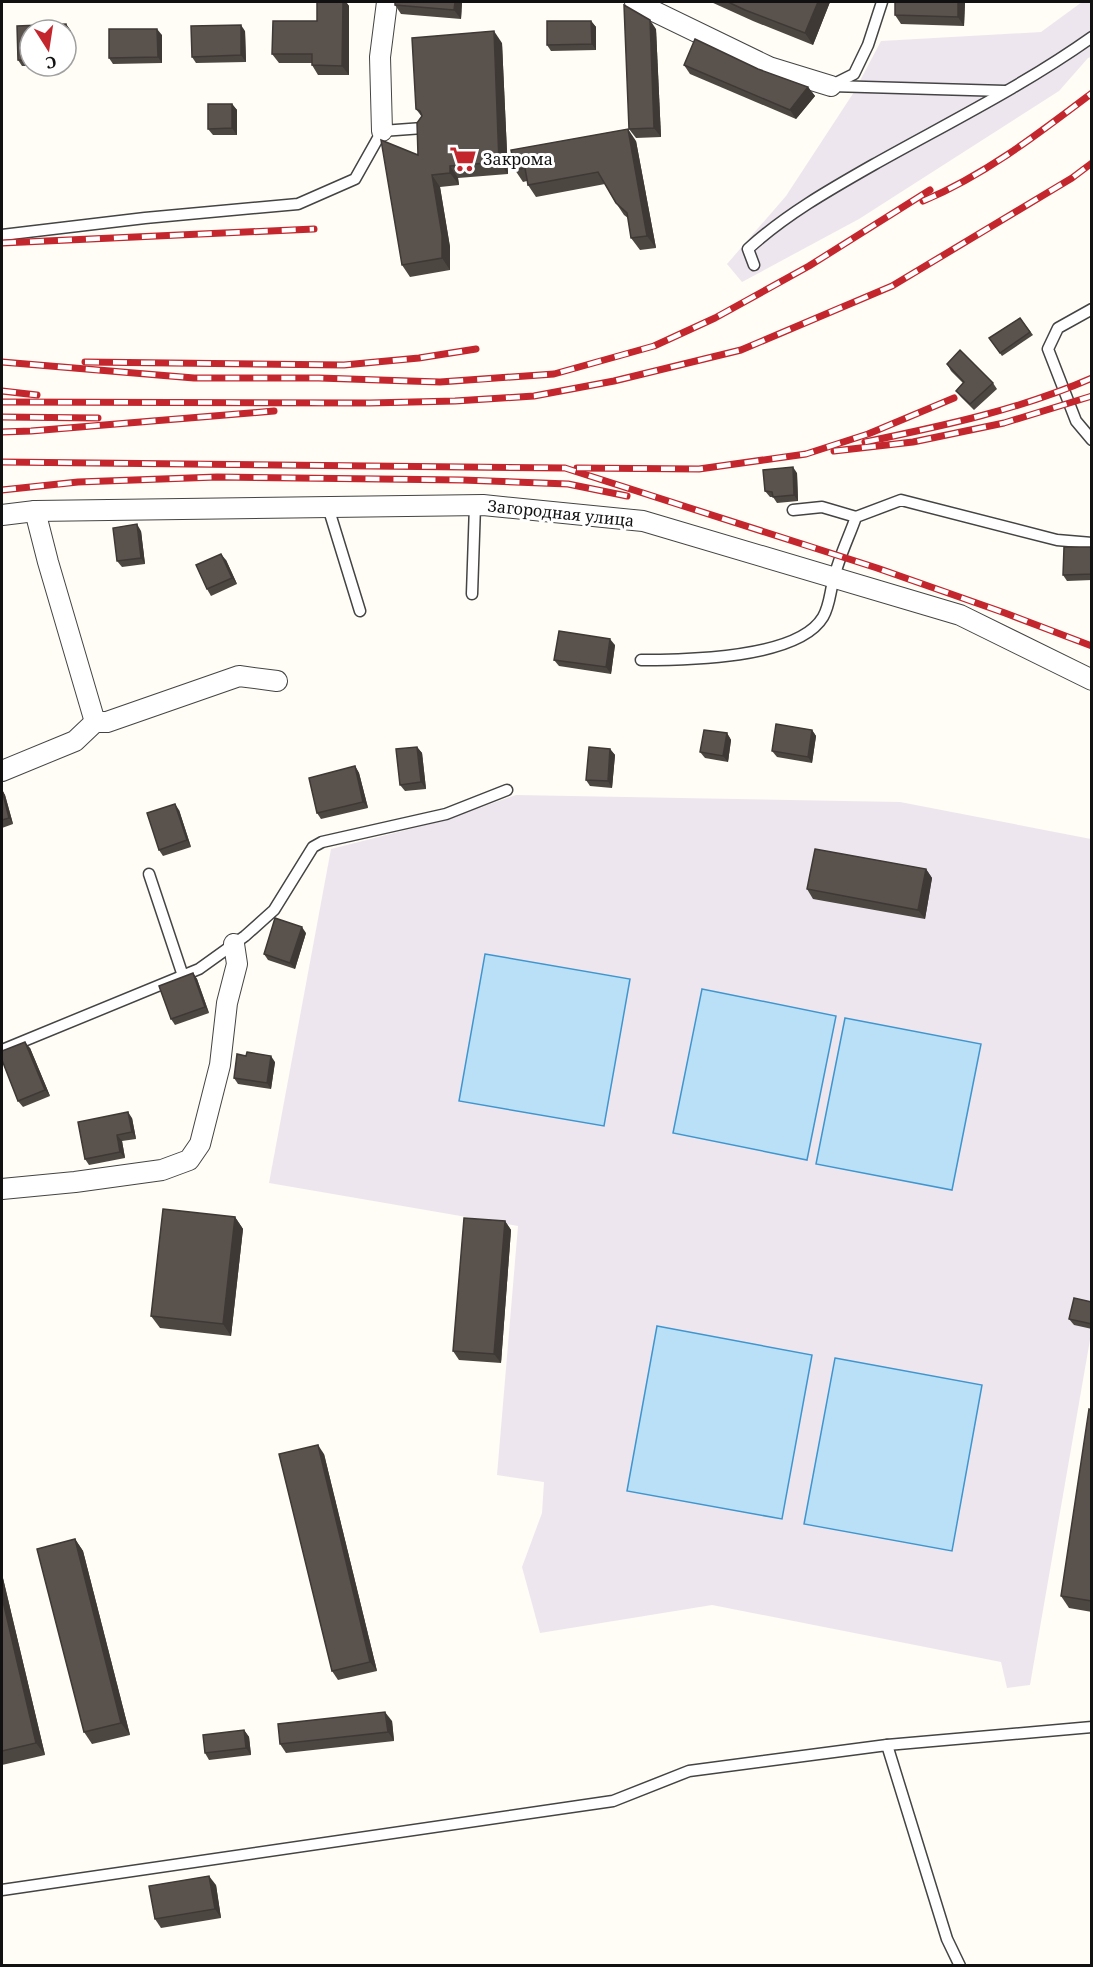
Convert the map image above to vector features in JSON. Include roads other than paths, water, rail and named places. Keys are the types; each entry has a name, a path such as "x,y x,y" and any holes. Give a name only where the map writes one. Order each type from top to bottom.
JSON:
{"street":[{"path":"382,131 380,57 387,2"},
{"path":"635,2 769,67 831,86"},
{"name":"Загородная улица","path":"2,514 35,511 476,505 643,521 960,615 1092,680"},
{"path":"35,511 95,722"},
{"path":"2,771 75,741 95,722 107,722 239,676 277,681"},
{"path":"2,1189 162,1170 189,1160 200,1144 220,1065 227,1003 237,964 234,944"}],"lane":[{"path":"831,86 854,74 868,45 882,2"},
{"path":"754,265 748,249 770,229 830,190 1055,63 1092,37"},
{"path":"831,86 1005,91"},
{"path":"2,235 145,218 298,204 355,179 382,131 423,128"},
{"path":"1092,309 1058,328 1048,349 1076,421 1092,440"},
{"path":"793,510 822,507 856,517 901,500 1057,540 1092,543"},
{"path":"472,594 476,505"},
{"path":"328,507 360,611"},
{"path":"641,660 683,660 728,656 762,650 798,639 822,619 856,517"},
{"path":"2,1050 199,969 234,944 274,910 313,847 322,842 446,814 507,790"},
{"path":"150,874 183,976"},
{"path":"2,1890 613,1801 689,1771 887,1745 1092,1727"},
{"path":"887,1745 947,1939 960,1965"}],"water":[{"path":"485,954 630,979 604,1126 459,1101"},
{"path":"702,989 836,1016 807,1160 673,1133"},
{"path":"845,1018 981,1044 952,1190 816,1164"},
{"path":"657,1326 812,1355 782,1519 627,1491"},
{"path":"835,1358 982,1385 952,1551 804,1524"}],"railway":[{"path":"923,201 946,191 989,166 1092,93"},
{"path":"2,402 370,403 455,401 534,396 614,381 741,350 892,286 1072,178 1092,163"},
{"path":"2,362 194,378 319,378 440,382 554,374 654,346 715,318 809,266 930,190"},
{"path":"2,243 314,229"},
{"path":"85,362 344,365 419,358 476,349"},
{"path":"865,442 1008,408 1092,378"},
{"path":"2,391 37,395"},
{"path":"834,451 913,442 1004,423 1092,396"},
{"path":"577,468 699,469 806,454 868,434 954,398"},
{"path":"2,432 274,411"},
{"path":"2,417 98,418"},
{"path":"2,462 565,468 877,568 1092,646"},
{"path":"2,490 78,482 217,477 462,480 568,484 627,496"}],"place":[{"name":"Закрома","path":"463,159"}]}
